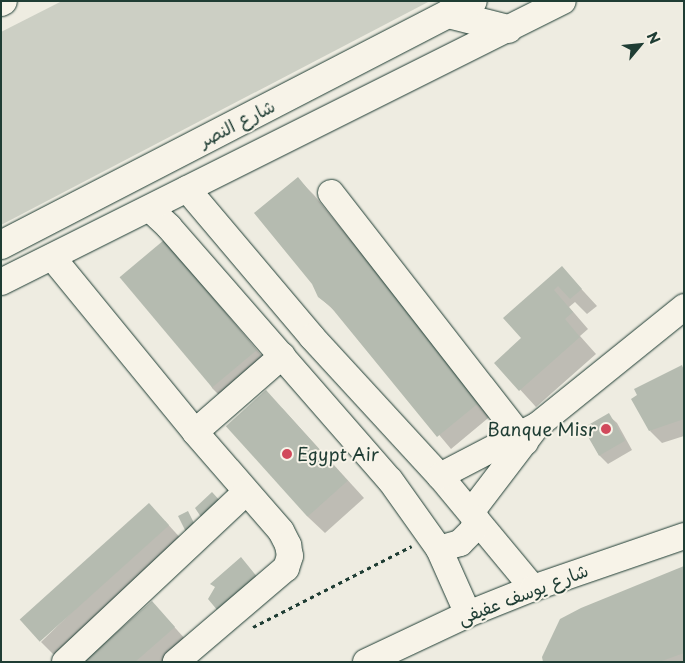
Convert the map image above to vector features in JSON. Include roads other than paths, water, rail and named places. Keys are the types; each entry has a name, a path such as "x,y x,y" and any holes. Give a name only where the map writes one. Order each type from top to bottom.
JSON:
{"main road":[{"name":"شارع النصر","path":"1,245 473,1"},
{"path":"448,14 508,29"}],"street":[{"path":"1,282 563,1"},
{"path":"187,189 325,351 474,515 533,588"},
{"path":"331,193 528,434"},
{"path":"150,209 169,227 390,480 435,543 468,614"},
{"path":"52,257 246,492 281,531 288,544 290,556 286,568 176,662"},
{"path":"440,476 528,434 684,307"},
{"path":"299,376 325,351"},
{"path":"196,432 282,356"},
{"path":"435,543 460,543 473,530 474,515 528,434"},
{"path":"65,662 246,492"},
{"name":"شارع يوسف عفيفى","path":"366,662 468,614 533,588 684,536"}],"place":[{"name":"Banque Misr","path":"606,429"},
{"name":"Egypt Air","path":"287,454"}]}
